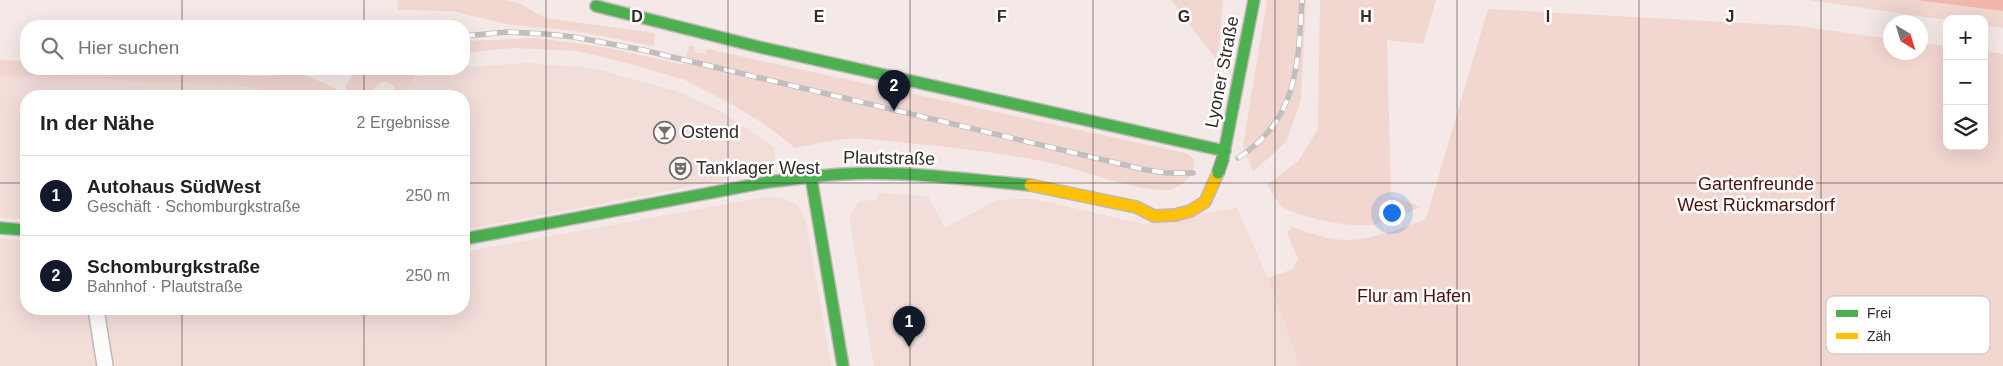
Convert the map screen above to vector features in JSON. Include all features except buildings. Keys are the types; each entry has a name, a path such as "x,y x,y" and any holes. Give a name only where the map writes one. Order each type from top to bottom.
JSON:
{"main road":[{"name":"Lyoner Straße","path":"1224,155 1254,0"},
{"path":"596,6 760,47 1078,117 1224,155"},
{"name":"Plautstraße","path":"470,238 768,182 867,172 936,176 1041,186 1136,207 1154,216 1175,215 1190,211 1205,202 1224,155"},
{"path":"1195,191 1217,175"},
{"path":"811,177 843,366"},
{"name":"Plautstraße","path":"1136,207 1159,204"},
{"path":"0,228 20,230"}],"street":[{"path":"97,315 105,366"}],"shaded area":[{"path":"1916,0 2003,0 2003,11"},
{"path":"526,63 593,68 679,92 722,112 775,148 775,162 719,181 470,229 470,90 405,90 415,77 425,75 470,75 470,67"},
{"path":"0,73 233,85 259,90 20,90 20,219 0,218"},
{"path":"878,193 928,196 945,228 997,200 1030,199 1144,224 1237,208 1268,278 1300,366 874,366 849,215 860,201 877,200"},
{"path":"765,197 782,198 797,205 806,221 831,366 113,366 105,315 470,315 470,251"},
{"path":"0,238 20,240 20,315 89,315 97,366 0,366"}],"green space":[{"path":"398,0 505,0 519,3 545,18 655,33 654,46 576,31 506,24 452,11 397,10"},
{"path":"1171,0 1223,0 1218,62"},
{"path":"1267,0 1306,0 1301,100 1286,142 1253,172 1243,145"},
{"path":"1320,0 1436,0 1423,44 1387,40 1391,196 1421,207 1383,223 1369,225 1343,224 1302,215 1283,207 1267,185 1299,160 1318,129"},
{"path":"1809,0 1916,0 2003,11 2003,28 1988,26 1988,15 1943,15 1943,19 1928,17 1928,15 1912,15"},
{"name":"Gartenfreunde West Rückmarsdorf","path":"1488,9 1799,26 1883,38 1883,60 1928,60 1928,44 1943,46 1943,150 1988,150 1988,52 2003,54 2003,366 1300,366 1268,278 1293,269 1298,259 1287,233 1292,227 1328,238 1343,240 1369,238 1426,219"},
{"path":"538,38 609,48 684,65 689,45 695,47 694,52 706,54 707,49 1185,153 1191,157 1194,169 1186,181 1173,189 1166,190 1125,184 1037,160 945,147 856,139 835,140 795,148 773,130 735,106 685,80 577,51 513,48 470,52 470,41"},
{"path":"0,60 20,61 20,75 304,75 337,90 262,90 233,85 0,75"},
{"path":"352,75 414,75 415,77 405,90 394,90 395,87 386,81 380,83 374,88 374,90 347,90 345,88"}],"railway":[{"path":"1238,158 1258,143 1273,126 1284,108 1296,68 1302,0"},
{"path":"470,35 507,32 546,34 574,37 643,50 1146,170 1168,173 1193,173"}],"traffic: fast":[{"path":"1223,158 1254,0"},
{"path":"596,6 759,47 1225,151"},
{"path":"1218,173 1223,158"},
{"path":"843,366 811,177 866,173 948,177 1030,185"},
{"path":"470,238 768,182 811,177"},
{"path":"0,228 20,230"}],"traffic: slow":[{"path":"1030,185 1136,207 1154,216 1175,215 1190,211 1205,202 1218,173"}],"place":[{"name":"Schomburgkstraße","path":"894,111"},
{"name":"Ostend","path":"665,132"},
{"name":"Tanklager West","path":"680,168"},
{"name":"Autohaus SüdWest","path":"909,347"}],"park label":[{"name":"Flur am Hafen","path":"1414,296"}]}
